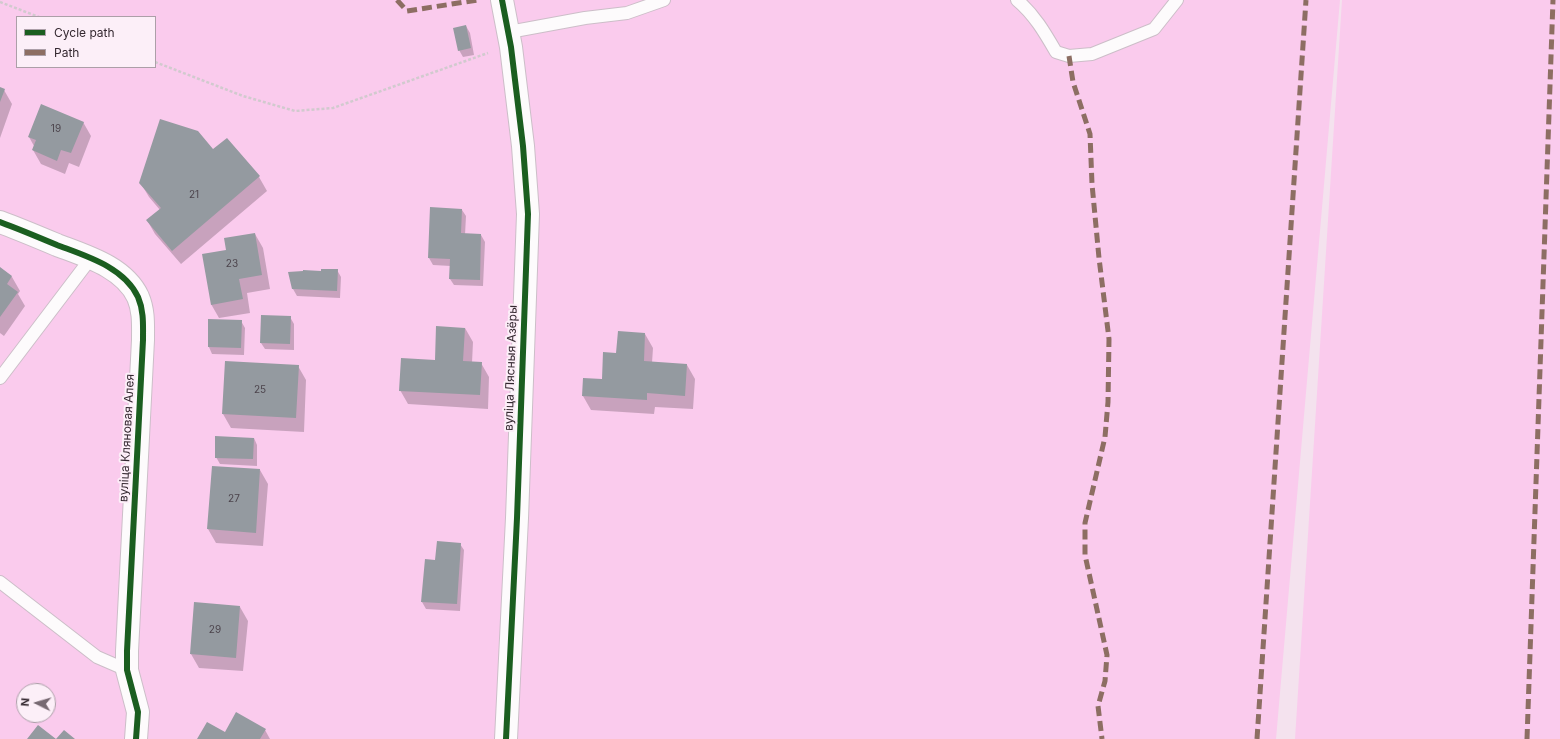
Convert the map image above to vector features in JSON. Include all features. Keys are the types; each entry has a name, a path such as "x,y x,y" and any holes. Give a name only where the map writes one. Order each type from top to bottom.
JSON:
{"street":[{"name":"вуліца Лясныя Азёры","path":"502,0 510,40 523,146 528,214 517,518 506,739"},
{"name":"вуліца Кляновая Алея","path":"0,222 91,258 112,269 127,282 137,297 143,315 127,651 127,670 138,712 136,739"}],"lane":[{"path":"510,40 585,18 627,13 664,0"},
{"path":"1017,0 1044,30 1056,52 1069,56 1092,54 1154,29 1177,0"},
{"path":"0,378 91,258"},
{"path":"0,582 97,657 127,670"}],"path":[{"path":"0,2 36,16"},
{"path":"156,62 244,96 295,111 334,108 480,55 510,40"}],"shaded area":[{"path":"0,0 1340,0 1276,739 0,739"},
{"path":"1342,0 1560,0 1560,739 1295,739"}],"building":[{"path":"466,25 471,48 458,51 453,28"},
{"path":"0,87 5,89 0,102"},
{"path":"41,104 84,122 71,153 61,150 57,161 32,150 36,140 28,137"},
{"path":"160,119 198,131 213,149 227,138 260,176 172,251 146,220 161,208 139,183"},
{"path":"430,207 462,209 461,233 481,234 480,280 449,279 450,259 428,258"},
{"path":"255,233 262,275 239,279 243,299 211,305 202,254 226,250 224,238"},
{"path":"0,267 12,276 7,284 18,292 0,317"},
{"path":"321,269 338,269 337,291 292,289 288,272 303,270 321,271"},
{"path":"261,315 291,316 290,344 260,343"},
{"path":"208,319 242,320 241,348 208,347"},
{"path":"436,326 465,328 463,361 482,362 480,395 399,391 401,358 435,360"},
{"path":"618,331 645,333 644,361 687,364 685,396 647,393 647,400 582,396 583,378 602,379 603,352 616,353"},
{"path":"225,361 299,365 296,418 222,414"},
{"path":"215,436 254,438 253,459 215,458"},
{"path":"212,466 260,469 256,533 207,529"},
{"path":"437,541 461,543 457,604 421,602 425,559 435,560"},
{"path":"194,602 240,606 236,658 190,654"},
{"path":"236,712 266,729 260,739 197,739 207,722 225,732"},
{"path":"38,725 56,739 27,739"},
{"path":"64,730 75,739 56,739"}],"marked path":[{"path":"397,0 407,11 478,0"},
{"path":"1257,739 1306,0"},
{"path":"1527,739 1553,0"},
{"path":"1069,56 1073,82 1090,134 1092,184 1109,339 1108,402 1105,437 1085,523 1085,555 1107,655 1105,681 1098,706 1102,739"}],"cycle path":[{"path":"502,0 511,47 523,146 528,214 517,518 506,739"},
{"path":"0,222 92,258 114,270 132,287 140,302 143,318 143,340 127,651 127,670 138,712 136,739"}]}
